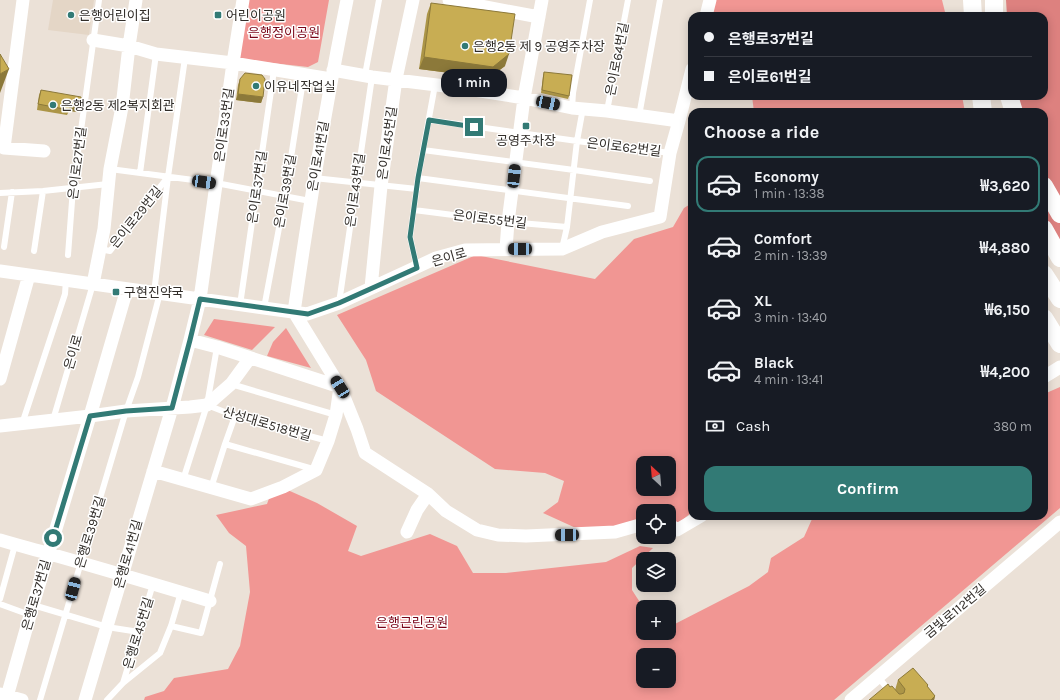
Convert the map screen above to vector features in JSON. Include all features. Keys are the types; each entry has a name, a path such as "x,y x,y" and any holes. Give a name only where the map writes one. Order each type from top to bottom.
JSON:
{"main road":[{"path":"972,0 973,12"},
{"path":"994,0 994,12"},
{"path":"1048,193 1060,214"},
{"path":"1048,236 1060,258"},
{"path":"1048,280 1060,299"},
{"path":"1048,324 1060,344"}],"street":[{"path":"23,0 4,148 44,151"},
{"name":"은이로29번길","path":"93,284 104,229 108,184 122,107 136,0"},
{"name":"은이로33번길","path":"200,299 243,0"},
{"name":"은이로41번길","path":"294,312 310,201 332,74 347,0"},
{"name":"은이로45번길","path":"371,288 396,79 413,0"},
{"path":"449,0 500,7 539,17"},
{"path":"506,249 515,162 524,98 542,0"},
{"path":"707,12 710,0"},
{"path":"966,0 971,12"},
{"path":"94,40 129,46 156,54 233,63 304,74 332,74 396,79 524,98 578,108 607,111"},
{"path":"562,249 602,232 660,217 670,154 688,85"},
{"name":"은이로64번길","path":"607,111 679,121"},
{"name":"은이로","path":"0,271 308,314 339,303 436,258 465,250 562,249"},
{"path":"0,379 29,275"},
{"name":"은행로37번길","path":"4,696 90,416 127,289"},
{"path":"172,408 200,299"},
{"path":"294,312 340,387 365,453 428,494 446,511 477,530 498,535 526,536 615,532 636,526"},
{"path":"190,340 218,347 340,387"},
{"name":"산성대로518번길","path":"0,426 126,411 207,405 231,384 250,358"},
{"path":"1048,374 1060,367"},
{"path":"153,471 251,499 283,487 316,470 328,441 336,415 340,387"},
{"name":"은행로41번길","path":"85,700 172,408"},
{"path":"407,532 417,510 428,494"},
{"path":"676,529 694,520"},
{"name":"금빛로112번길","path":"851,700 877,676 1060,522"},
{"path":"0,540 210,601"},
{"path":"4,696 22,700"}],"lane":[{"name":"은이로27번길","path":"68,255 73,188 99,0"},
{"name":"은이로43번길","path":"339,303 356,184 368,76 379,0"},
{"path":"562,249 567,227 577,142 578,108 573,93 590,0"},
{"name":"은이로64번길","path":"607,111 628,0"},
{"path":"639,116 660,0"},
{"name":"은이로29번길","path":"110,170 140,173 156,54"},
{"path":"126,411 138,377 157,293 168,177 185,58"},
{"name":"은이로37번길","path":"240,305 274,70"},
{"name":"은이로39번길","path":"264,308 285,196 304,74"},
{"path":"417,268 410,237 418,178 435,85"},
{"name":"은이로62번길","path":"429,120 670,154"},
{"path":"423,150 650,181"},
{"path":"140,173 216,183 310,201"},
{"name":"은이로29번길","path":"100,249 110,251 168,177"},
{"path":"314,178 356,184 417,189"},
{"path":"418,178 628,206"},
{"path":"0,193 43,191 108,184"},
{"path":"34,251 43,191"},
{"path":"4,247 12,192"},
{"name":"은이로55번길","path":"414,210 508,222 567,227"},
{"name":"은이로","path":"22,424 65,294 66,280"},
{"name":"은이로","path":"53,420 93,284"},
{"path":"183,480 207,405 218,347"},
{"path":"231,384 336,415"},
{"name":"산성대로518번길","path":"207,405 235,416 328,441"},
{"name":"은행로39번길","path":"40,700 126,411"},
{"path":"211,488 235,416"},
{"path":"225,444 316,470"},
{"path":"0,599 15,545"},
{"path":"171,626 202,633 220,564"},
{"name":"은행로45번길","path":"123,683 153,584"},
{"name":"은행로45번길","path":"107,700 123,683 160,653 171,626 181,592"},
{"path":"0,604 66,615 107,627 139,632"},
{"path":"877,676 897,700"}],"shaded area":[{"name":"은행어린이집","path":"53,0 94,0 89,35 48,30"},
{"path":"1006,0 1060,0 1060,256 1048,235 1048,108 1013,108 1012,100 1048,100 1048,12 1007,12"}],"green space":[{"name":"은행정이공원","path":"247,0 329,0 318,62 308,67 236,59"},
{"path":"714,0 942,0 945,12 711,12"},
{"path":"752,100 963,100 964,108 754,108"},
{"path":"688,206 688,515 676,525 676,504 636,504 636,526 600,539 543,513 558,502 564,481 545,473 495,469 376,391 366,360 337,315 476,255 595,279 634,239 673,227 684,208"},
{"path":"214,319 275,327 252,350 204,335"},
{"path":"286,328 311,368 267,356 273,342"},
{"name":"은행근린공원","path":"1060,387 1060,508 1048,518 1048,392"},
{"name":"은행근린공원","path":"274,484 317,503 357,526 348,551 361,556 430,534 457,546 473,573 506,573 606,562 640,546 653,548 649,552 636,552 636,564 632,568 632,590 638,600 636,600 636,640 676,640 676,623 749,586 768,572 771,558 804,537 812,520 1046,520 834,700 144,700 145,697 164,691 174,678 228,669 240,646 250,592 246,546 229,533 216,515 267,504"}],"building":[{"name":"은행2동 제 9 공영주차장","path":"431,3 515,14 509,54 493,67 424,57"},
{"path":"0,54 9,69 0,74"},
{"path":"544,72 572,75 569,96 542,90"},
{"path":"245,73 262,75 265,79 263,97 238,94 240,79"},
{"path":"41,90 81,97 81,107 70,106 69,110 38,104"},
{"path":"913,668 928,685 927,686 935,696 931,700 869,700 888,684 890,687 892,686 899,694 904,693 905,689 898,680"}],"place":[{"name":"은행어린이집","path":"71,15"},
{"name":"어린이공원","path":"218,15"},
{"name":"은행2동 제 9 공영주차장","path":"465,46"},
{"name":"이유네작업실","path":"256,86"},
{"name":"은행2동 제2복지회관","path":"53,105"},
{"name":"공영주차장","path":"526,126"},
{"name":"구현진약국","path":"116,292"}],"route":[{"path":"53,538 90,416 126,411 172,408 200,299 308,314 339,303 417,268 410,237 418,178 429,120 474,127"}]}
